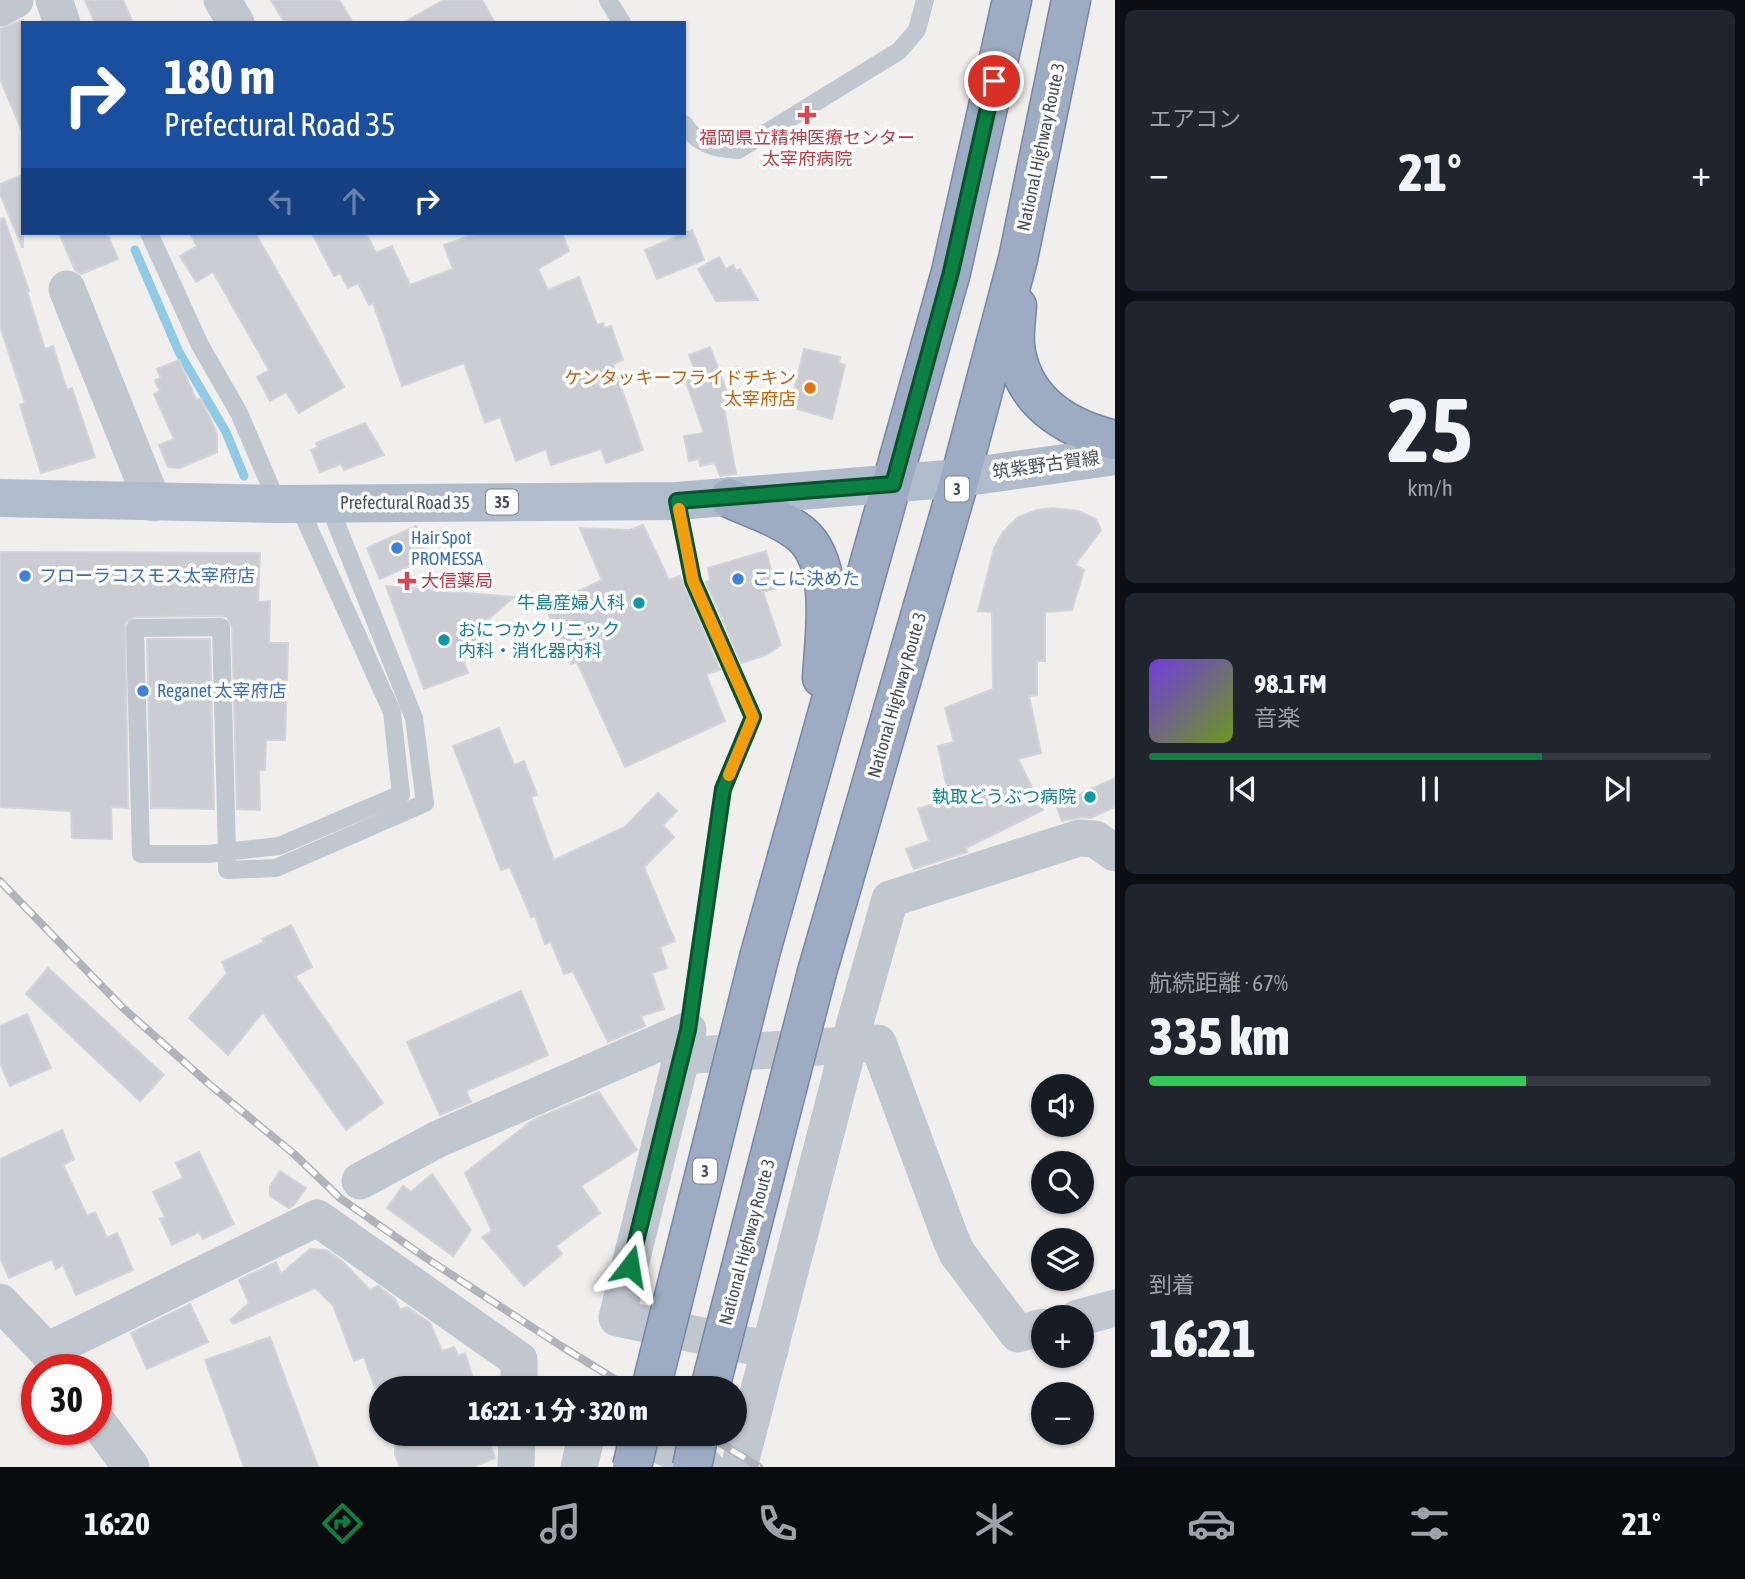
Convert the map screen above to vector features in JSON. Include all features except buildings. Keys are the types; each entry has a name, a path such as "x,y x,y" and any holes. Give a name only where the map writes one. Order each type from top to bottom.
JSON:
{"highway":[{"name":"3","path":"653,1376 760,954 951,272 1012,0"},
{"name":"National Highway Route 3","path":"713,1376 817,972 960,478 1018,259 1071,0"},
{"path":"1018,259 1015,346 1025,378 1038,400 1060,420 1115,440"},
{"path":"729,498 784,522 803,536 818,560 824,579 826,601 818,750"},
{"path":"632,1467 636,1446"},
{"path":"692,1467 696,1446"}],"main road":[{"name":"筑紫野古賀線","path":"893,484 960,478 1115,456"},
{"name":"Prefectural Road 35","path":"0,498 301,504 677,501 893,484"}],"street":[{"path":"0,8 15,0"},
{"path":"54,0 61,21"},
{"path":"222,0 235,21"},
{"path":"67,289 153,503"},
{"path":"739,1467 849,1044 890,899 1079,838 1095,839 1115,853"},
{"path":"685,1043 617,1318 770,1350"},
{"path":"360,1181 438,1139 685,1043 878,1043 957,1253 1018,1334 1031,1330"},
{"path":"66,1354 317,1218 519,1360 519,1376"},
{"path":"0,1302 47,1354"},
{"path":"1094,1314 1115,1308"},
{"path":"112,1441 131,1467"},
{"path":"516,1467 517,1446"},
{"path":"579,1467 584,1446"},
{"path":"664,1446 706,1467"}],"lane":[{"path":"608,0 621,21"},
{"path":"686,126 697,140 708,146 737,150 900,51 916,30 925,0"},
{"path":"150,235 200,345 239,413 301,504 414,718 425,803 276,867 227,870 227,852 221,627 135,628 141,854 227,852 279,846 401,794 392,712 301,504"},
{"path":"677,501 693,581 753,717 723,789 685,1043"}],"waterway":[{"path":"135,250 179,352 226,432 244,476"}],"railway":[{"path":"0,881 123,1008 294,1154 340,1198 426,1258 610,1376"},
{"path":"725,1446 759,1467"}],"slow traffic":[{"path":"679,509 693,581 753,717 729,775"}],"place":[{"name":"福岡県立精神医療センター 太宰府病院","path":"807,115"},
{"name":"ケンタッキーフライドチキン 太宰府店","path":"810,388"},
{"name":"Hair Spot PROMESSA","path":"397,548"},
{"name":"フローラコスモス太宰府店","path":"25,576"},
{"name":"ここに決めた","path":"738,579"},
{"name":"大信薬局","path":"407,581"},
{"name":"牛島産婦人科","path":"639,603"},
{"name":"おにつかクリニック 内科・消化器内科","path":"444,640"},
{"name":"Reganet 太宰府店","path":"143,691"},
{"name":"執取どうぶつ病院","path":"1090,797"}],"route":[{"path":"630,1266 688,1030 723,789 753,717 693,581 677,501 893,484 951,272 994,81"}]}
